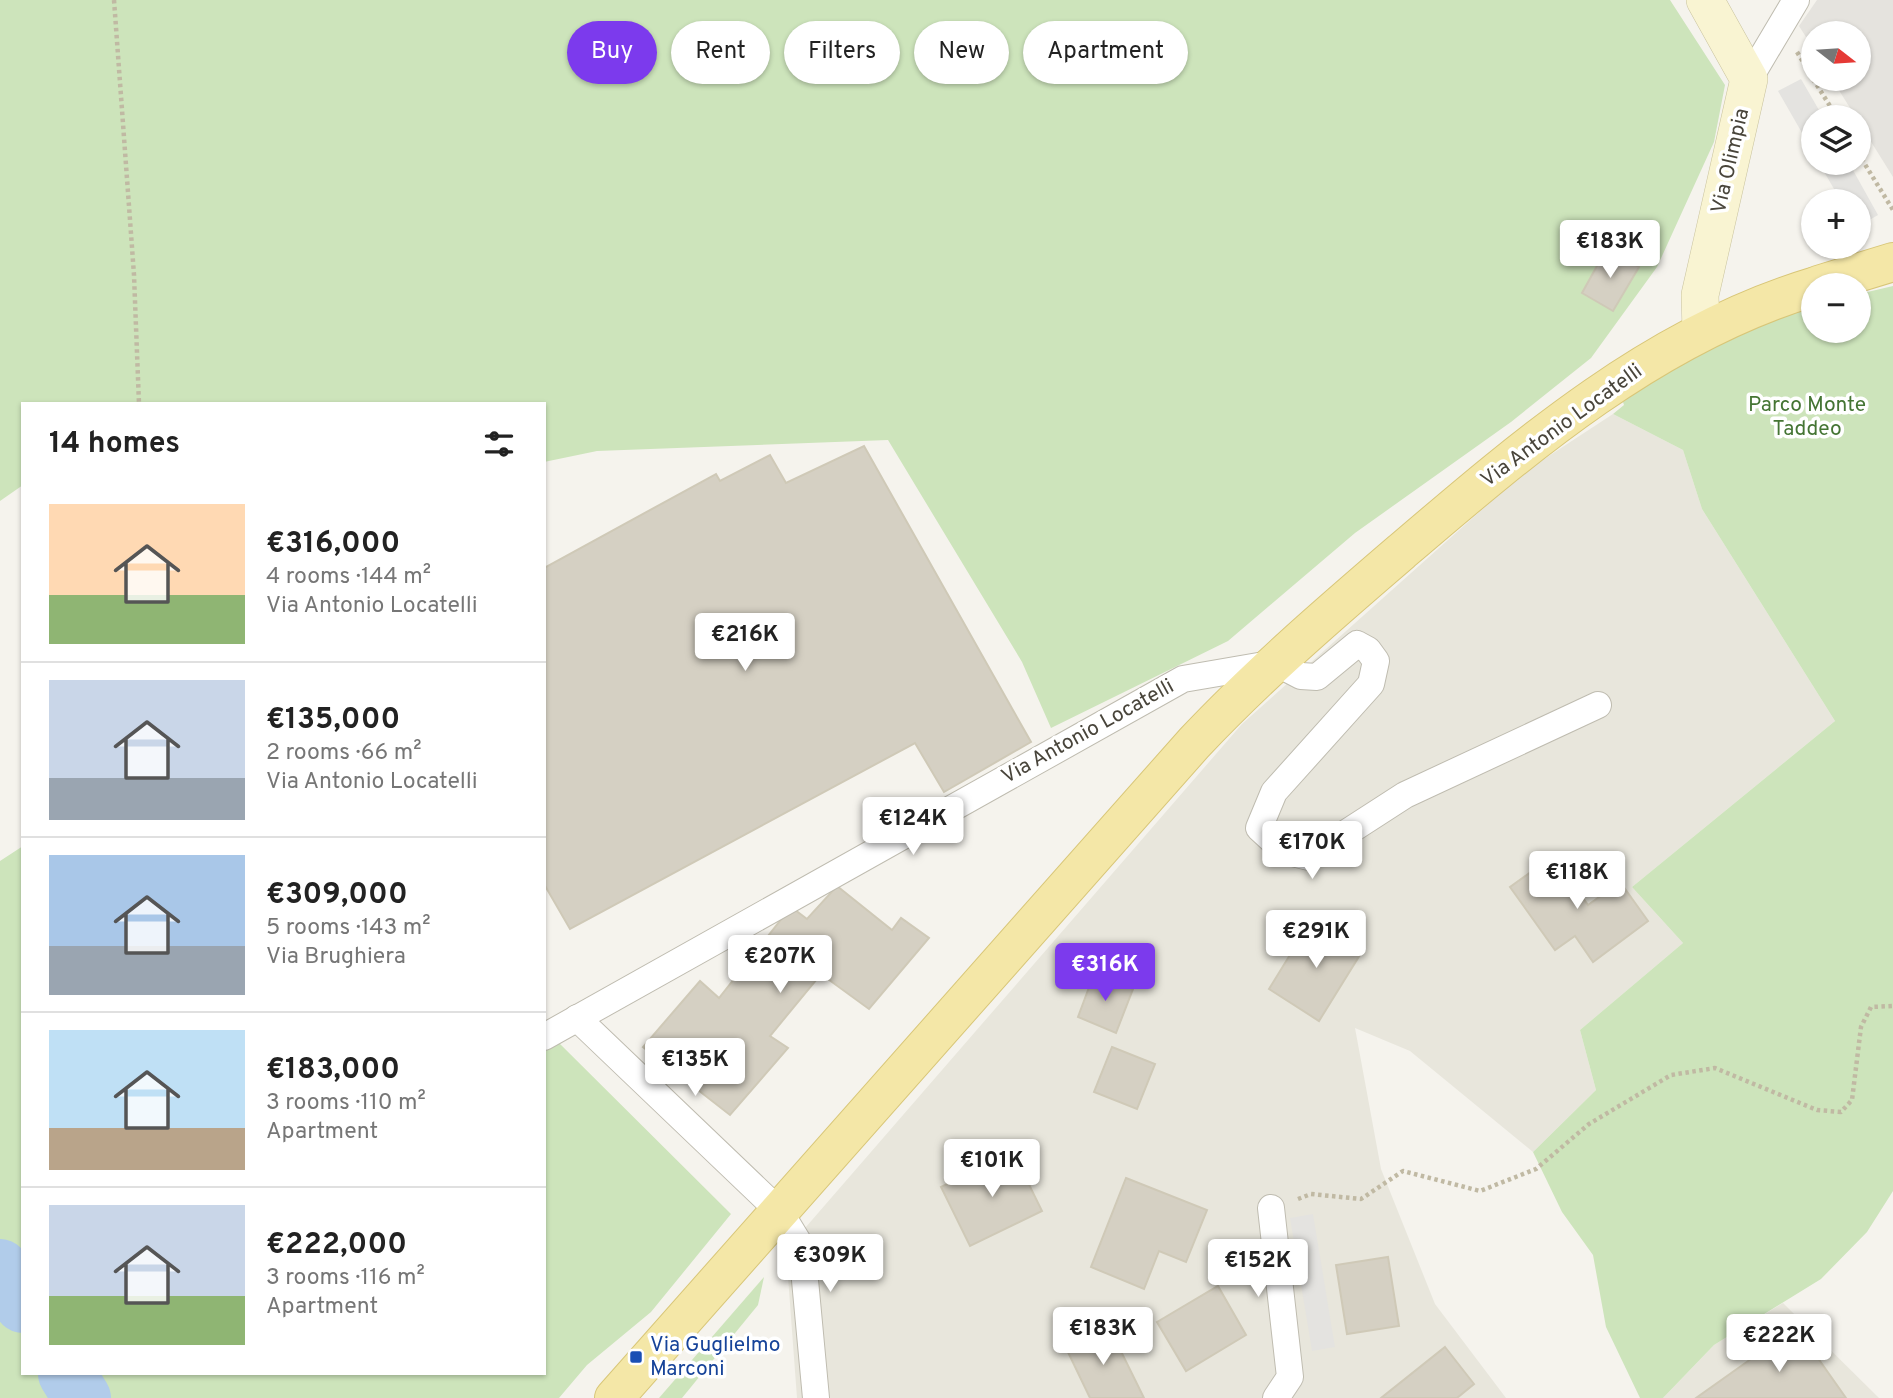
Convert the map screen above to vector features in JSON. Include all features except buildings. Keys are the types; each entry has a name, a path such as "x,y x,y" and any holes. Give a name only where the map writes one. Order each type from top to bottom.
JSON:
{"main road":[{"name":"Via Olimpia","path":"1701,332 1700,295 1749,79 1705,0"},
{"path":"1857,273 1893,262"},
{"name":"Via Antonio Locatelli","path":"780,1212 1194,743 1353,593 1532,442 1620,379 1701,332 1782,296 1801,290"},
{"path":"614,1398 780,1212"}],"street":[{"path":"1749,79 1796,0"},
{"path":"1276,663 1301,676 1317,677 1356,644 1368,650 1376,661 1371,684 1274,792 1259,828 1284,851 1308,857 1405,795 1598,705"},
{"name":"Via Antonio Locatelli","path":"546,1036 1183,679 1276,663"},
{"path":"577,1018 780,1212 802,1248 816,1398"},
{"path":"1271,1208 1290,1377 1276,1398"}],"path":[{"path":"114,0 134,275 139,402"},
{"path":"1871,174 1893,210"},
{"path":"1271,1208 1311,1194 1361,1199 1403,1171 1480,1191 1536,1169 1589,1124 1671,1075 1715,1068 1818,1110 1841,1112 1852,1100 1861,1027 1871,1007 1893,1006"}],"shaded area":[{"path":"1817,0 1893,0 1893,177 1871,142 1871,105 1848,105 1839,91 1871,91 1871,21 1802,21"},
{"path":"1801,79 1801,91 1808,91 1816,105 1801,105 1801,131 1778,91"},
{"path":"1826,175 1856,175 1864,189 1834,189"},
{"path":"1871,202 1878,215 1871,219"},
{"path":"1613,414 1683,450 1702,509 1835,721 1632,887 1683,943 1580,1030 1596,1090 1533,1152 1410,1051 1355,1028 1381,1169 1435,1304 1506,1398 797,1398 786,1250 1242,724 1523,473"},
{"path":"1313,1214 1335,1347 1312,1351 1290,1218"},
{"path":"1783,1303 1879,1398 1663,1398 1714,1345"}],"green space":[{"path":"0,0 1670,0 1725,85 1714,142 1657,267 1591,358 1511,422 1355,533 1228,641 1051,728 1022,662 888,440 597,451 546,462 546,402 21,402 21,486 0,501"},
{"name":"Parco Monte Taddeo","path":"1893,286 1893,1191 1867,1232 1821,1279 1714,1345 1663,1398 1640,1398 1606,1327 1593,1255 1562,1212 1533,1152 1596,1090 1580,1030 1683,943 1632,887 1835,721 1702,509 1683,450 1613,414 1624,405 1623,402 1690,357 1738,331 1801,307 1801,343 1871,343 1871,291"},
{"path":"21,847 21,1375 546,1375 546,1044 554,1038 731,1214 651,1312 587,1365 559,1398 0,1398 0,861"},
{"path":"764,1277 758,1305 682,1398 659,1398"}],"waterway":[{"path":"0,1268 21,1301"},
{"path":"68,1375 82,1398"}],"place":[{"name":"Via Guglielmo Marconi","path":"636,1357"}]}
